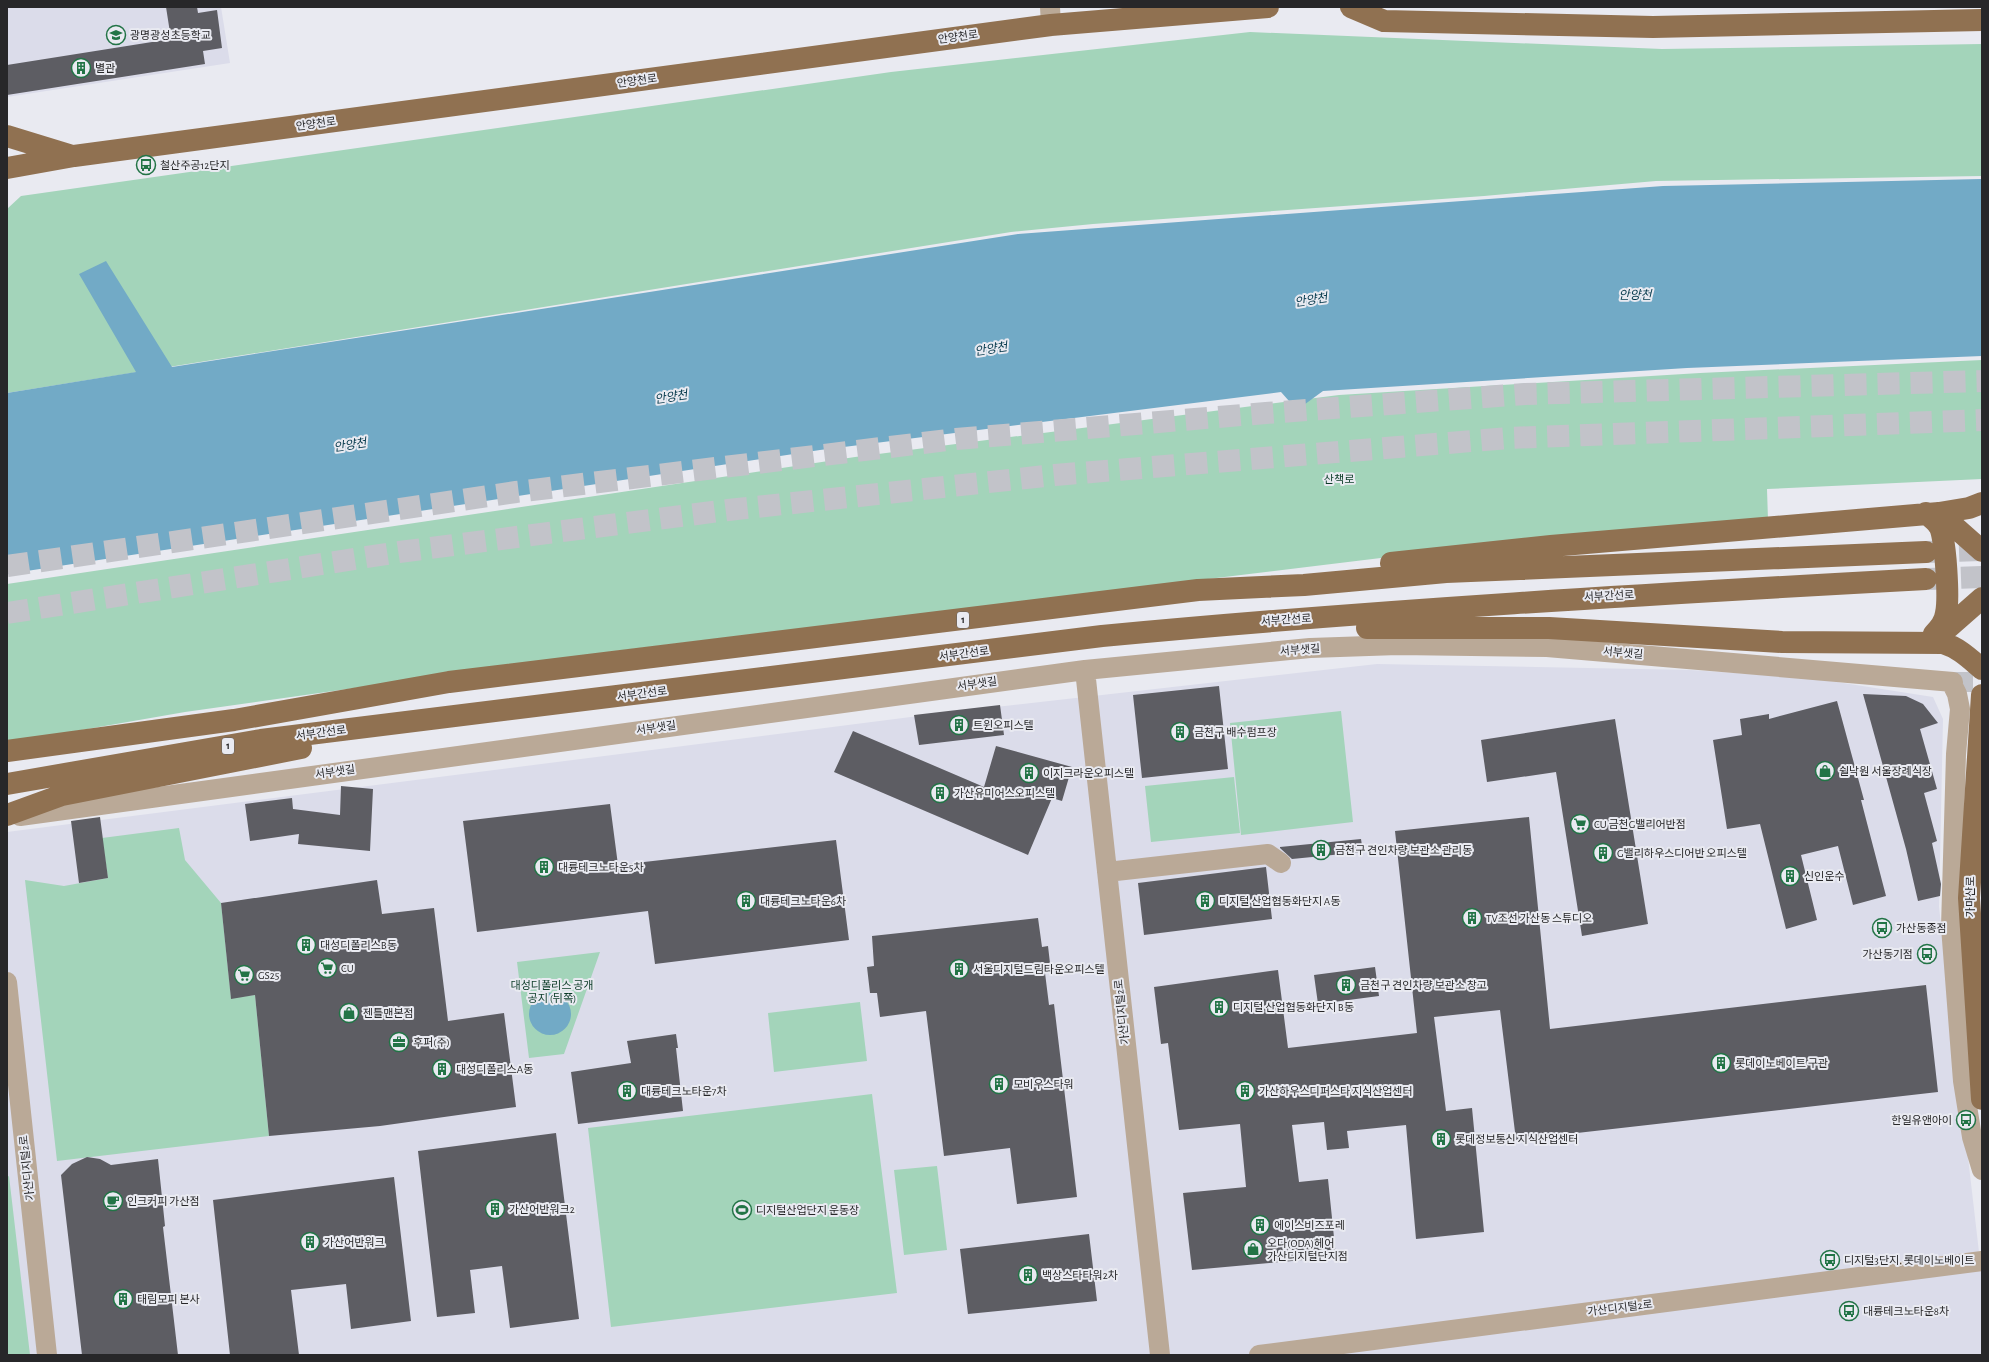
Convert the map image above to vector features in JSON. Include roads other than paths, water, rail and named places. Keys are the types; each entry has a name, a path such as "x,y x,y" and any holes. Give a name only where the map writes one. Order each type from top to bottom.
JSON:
{"main road":[{"name":"안양천로","path":"7,168 74,156 1050,16 1268,7"},
{"path":"1351,7 1384,20 1661,27 1978,18"},
{"path":"7,136 74,156"},
{"path":"1198,590 1328,571 1432,558 1550,546 1932,513 1969,508 1982,503"},
{"path":"1932,513 1982,551"},
{"path":"1932,513 1940,526 1943,535 1947,584 1946,613 1943,624 1934,634"},
{"name":"1","path":"7,751 234,720 449,682 1198,590 1304,585 1446,572 1926,552"},
{"name":"서부간선로","path":"7,784 261,740 451,718 1095,637 1198,627 1594,597 1926,579"},
{"path":"1902,642 1934,634 1949,627 1982,598"},
{"path":"1198,627 1549,628 1782,642 1943,643 1954,646 1982,669"},
{"name":"가마산로","path":"1982,695 1969,898 1982,1099"},
{"path":"7,815 62,795 451,718"}],"street":[{"name":"서부샛길","path":"7,818 1084,670 1310,648 1398,645 1482,645 1590,650 1952,682 1957,694 1960,709 1956,754 1951,927 1963,1081 1972,1137 1982,1170"},
{"name":"가산디지털2로","path":"1084,670 1160,1355"},
{"path":"1107,872 1268,854 1281,863"},
{"name":"가산디지털2로","path":"7,982 46,1355"},
{"name":"가산디지털2로","path":"1259,1355 1982,1261"}],"water":[{"name":"안양천","path":"1982,179 1982,356 1687,368 1323,391 1297,410 1281,392 820,450 7,574 7,393 136,372 79,274 106,261 172,367 1018,234 1663,186"},
{"path":"546,993 554,993 562,996 568,1002 571,1014 568,1026 562,1032 554,1035 546,1035 538,1032 532,1026 529,1018 529,1010 532,1002 538,996"}],"tunnel":[{"path":"7,566 516,492 956,439 1266,413 1525,394 1982,381"},
{"path":"7,613 399,552 728,510 1055,475 1509,438 1982,420"},
{"path":"1926,552 1982,550"},
{"path":"1928,579 1982,577"},
{"path":"1953,682 1982,682"}],"place":[{"name":"광명광성초등학교","path":"116,35"},
{"name":"별관","path":"81,68"},
{"name":"철산주공12단지","path":"146,165"},
{"name":"트윈오피스텔","path":"959,725"},
{"name":"금천구 배수펌프장","path":"1180,732"},
{"name":"쉴낙원 서울장례식장","path":"1825,771"},
{"name":"이지크라운오피스텔","path":"1029,773"},
{"name":"가산유미어스오피스텔","path":"940,793"},
{"name":"CU 금천G밸리어반점","path":"1580,824"},
{"name":"금천구 견인차량 보관소 관리동","path":"1321,850"},
{"name":"G밸리하우스디어반 오피스텔","path":"1603,853"},
{"name":"대륭테크노타운5차","path":"544,867"},
{"name":"신인운수","path":"1790,876"},
{"name":"대륭테크노타운6차","path":"746,901"},
{"name":"디지털 산업협동화단지 A동","path":"1205,901"},
{"name":"TV조선 가산동 스튜디오","path":"1472,918"},
{"name":"가산동종점","path":"1882,928"},
{"name":"대성디폴리스B동","path":"306,945"},
{"name":"가산동기점","path":"1927,954"},
{"name":"CU","path":"327,968"},
{"name":"서울디지털드림타운오피스텔","path":"959,969"},
{"name":"GS25","path":"244,975"},
{"name":"금천구 견인차량 보관소 창고","path":"1346,985"},
{"name":"디지털 산업협동화단지 B동","path":"1219,1007"},
{"name":"젠틀맨본점","path":"349,1013"},
{"name":"후퍼(주)","path":"399,1042"},
{"name":"롯데이노베이트 구관","path":"1721,1063"},
{"name":"대성디폴리스A동","path":"442,1069"},
{"name":"모비우스타워","path":"999,1084"},
{"name":"대륭테크노타운7차","path":"627,1091"},
{"name":"가산하우스디퍼스타 지식산업센터","path":"1245,1091"},
{"name":"한일유앤아이","path":"1966,1120"},
{"name":"롯데정보통신 지식산업센터","path":"1441,1139"},
{"name":"인크커피 가산점","path":"113,1201"},
{"name":"가산어반워크2","path":"495,1209"},
{"name":"디지털산업단지 운동장","path":"742,1210"},
{"name":"에이스비즈포레","path":"1260,1225"},
{"name":"가산어반워크","path":"310,1242"},
{"name":"오다(ODA)헤어 가산디지털단지점","path":"1253,1249"},
{"name":"디지털3단지. 롯데이노베이트","path":"1830,1260"},
{"name":"백상스타타워2차","path":"1028,1275"},
{"name":"태림모피 본사","path":"123,1299"},
{"name":"대륭테크노타운8차","path":"1849,1311"}],"park label":[{"name":"산책로","path":"1339,479"},
{"name":"대성디폴리스 공개 공지 (뒤쪽)","path":"552,991"}]}
